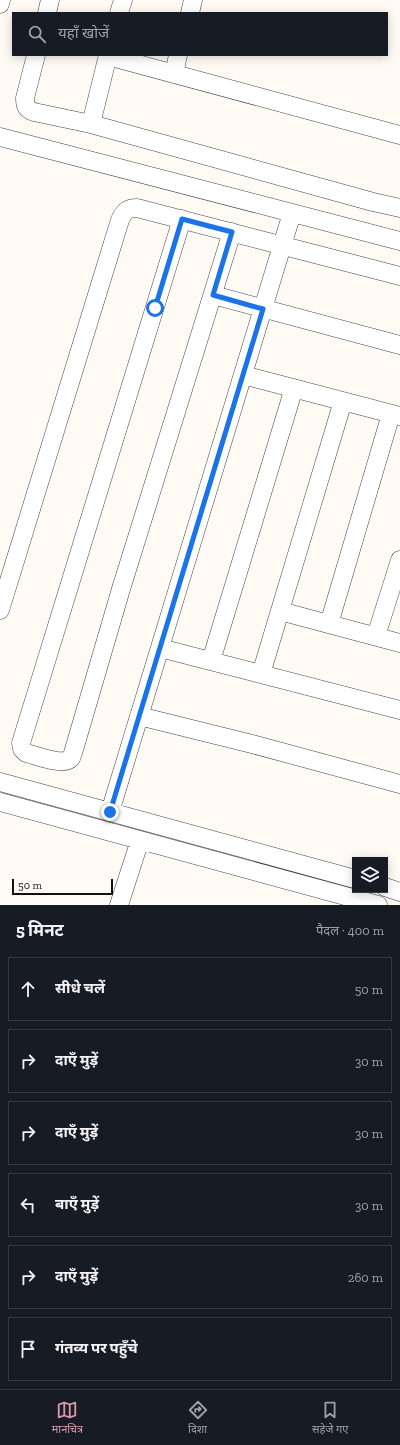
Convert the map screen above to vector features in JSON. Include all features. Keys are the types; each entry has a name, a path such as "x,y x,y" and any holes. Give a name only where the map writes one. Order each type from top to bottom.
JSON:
{"street":[{"path":"0,4 1,0"},
{"path":"46,12 50,0"},
{"path":"119,12 123,0"},
{"path":"190,12 193,0"},
{"path":"36,56 25,98 25,105 28,110 91,124 373,202 400,208"},
{"path":"91,124 108,56"},
{"path":"111,56 400,135"},
{"path":"174,74 178,56"},
{"path":"0,137 400,241"},
{"path":"0,610 113,242 124,212 130,208 137,208 400,276"},
{"path":"110,812 292,213"},
{"path":"182,219 21,743 22,750 26,753 59,762 66,762 70,759 73,753 121,589 232,232"},
{"path":"213,295 400,345"},
{"path":"243,375 396,415 329,624"},
{"path":"211,661 294,388"},
{"path":"261,674 343,401"},
{"path":"376,636 400,560"},
{"path":"280,611 400,643"},
{"path":"160,648 400,710"},
{"path":"139,716 252,744 400,784"},
{"path":"0,782 352,878"},
{"path":"0,802 378,905"},
{"path":"119,905 140,840"},
{"path":"388,888 400,892"}],"route":[{"path":"110,812 263,309 213,295 232,232 182,219 155,308"}]}
